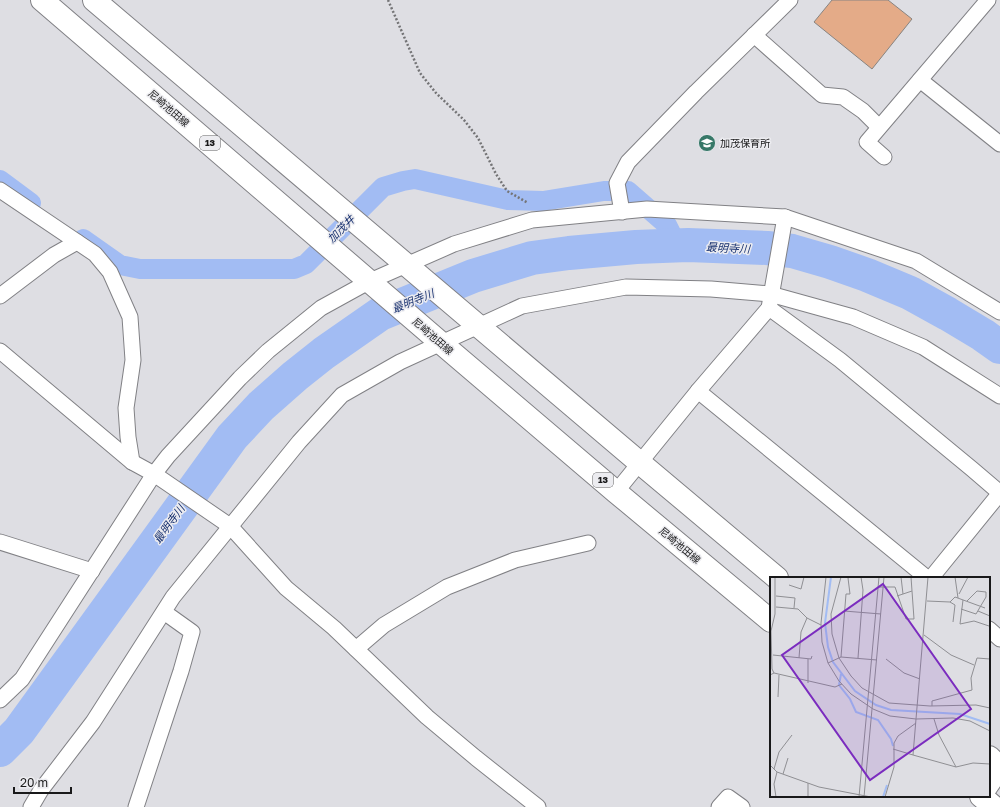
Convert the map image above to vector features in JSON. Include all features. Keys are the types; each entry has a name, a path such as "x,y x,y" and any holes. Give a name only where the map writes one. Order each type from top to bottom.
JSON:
{"main road":[{"name":"尼崎池田線","path":"42,0 438,341 770,620"},
{"path":"94,0 776,577"},
{"path":"990,758 1000,767"}],"street":[{"path":"622,212 617,183 628,162 696,92 790,0"},
{"path":"884,157 867,142 988,0"},
{"path":"754,35 822,95 843,97 863,111 879,127"},
{"path":"920,80 1000,144"},
{"path":"0,190 95,254 110,272 130,317 133,360 126,408 128,437 132,462"},
{"path":"0,700 22,679 92,571 157,476 168,456 240,378 268,351 321,308 410,268 454,244 532,220 647,209 785,217 916,260 1000,312"},
{"path":"616,492 770,301 785,217"},
{"path":"0,296 54,255 77,242"},
{"path":"31,807 93,722 173,597 225,522 342,395 438,341 475,323 522,306 626,287 711,290 853,317 923,347 1000,396"},
{"path":"770,301 1000,493 932,577"},
{"path":"0,351 132,462 157,476 225,522 286,588 334,628 427,718 538,807"},
{"path":"698,391 926,577"},
{"path":"0,542 92,571"},
{"path":"356,649 384,625 448,587 515,560 588,543"},
{"path":"136,807 192,632 164,612"},
{"path":"990,630 1000,639"},
{"path":"990,789 1000,773"},
{"path":"719,807 728,797 742,807"}],"path":[{"path":"388,0 420,73 436,93 464,120 478,138 496,174 507,191 538,208 545,219"}],"building":[{"path":"832,0 888,0 912,19 872,69 814,22"}],"waterway":[{"name":"加茂井","path":"83,239 120,265 140,269 294,269 306,264 383,187 415,179 508,200 543,201 604,191 628,191 667,225 677,245"},
{"name":"加茂井","path":"0,180 31,203"},
{"name":"最明寺川","path":"0,750 19,731 232,437 261,406 324,353 380,314 473,276 532,258 636,247 688,245 767,248 792,251 867,275 910,293 948,314 1000,347"}],"place":[{"name":"加茂保育所","path":"707,143"}]}
